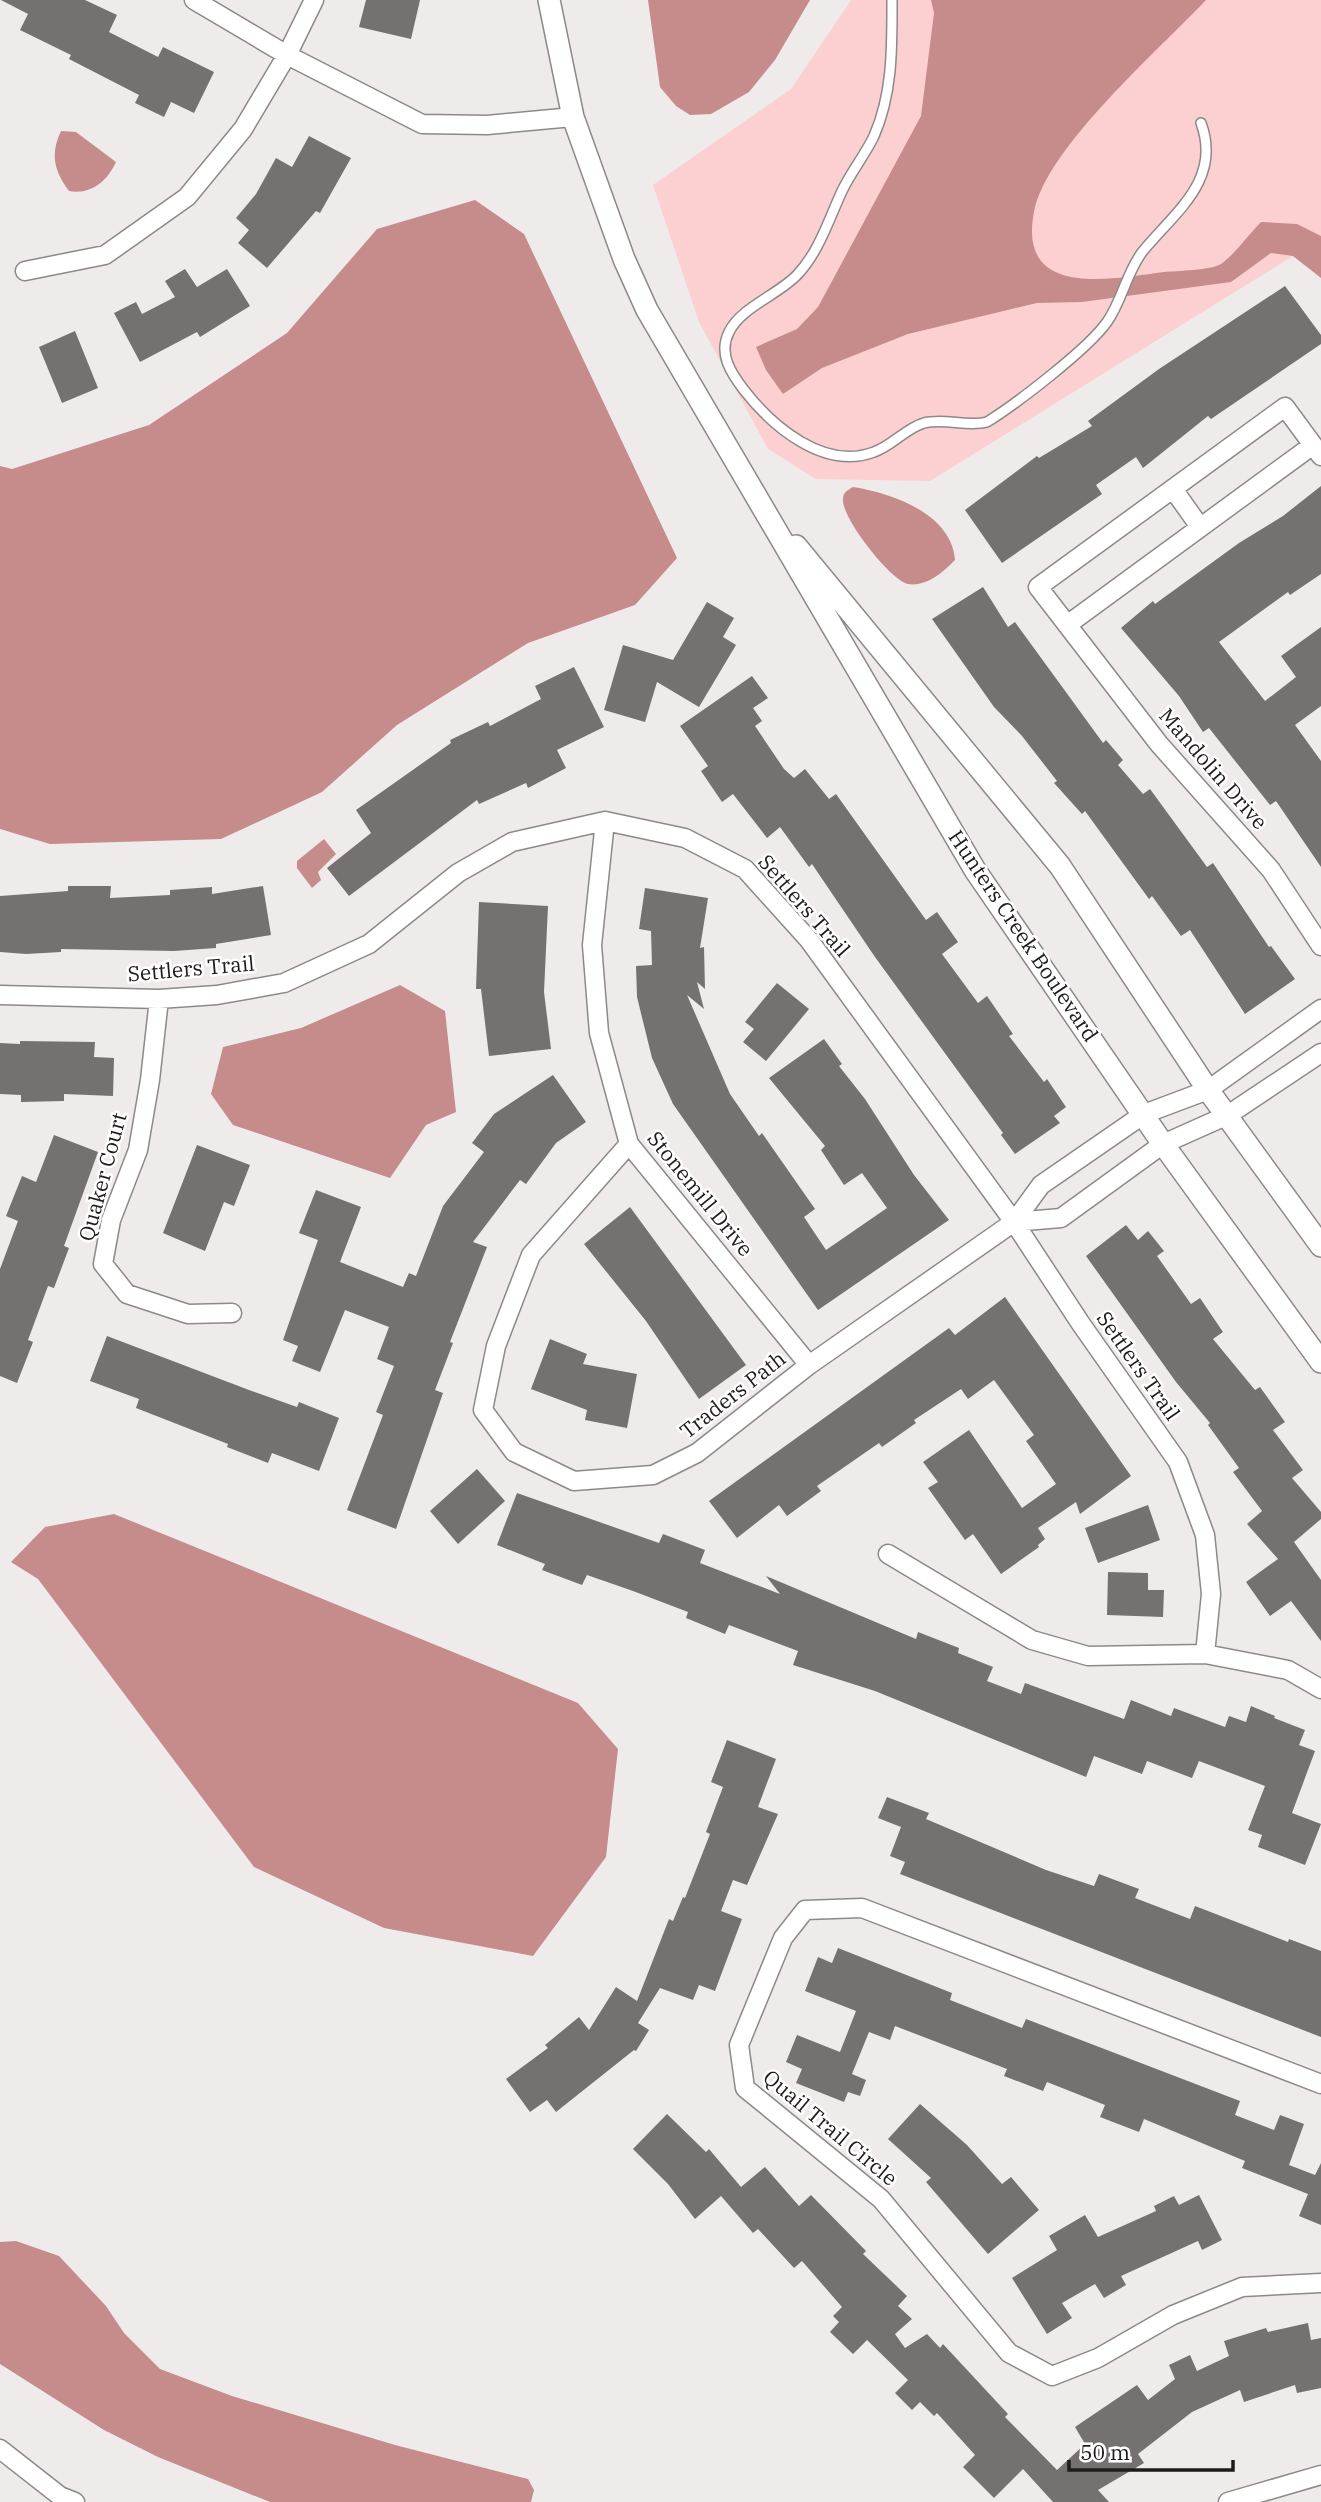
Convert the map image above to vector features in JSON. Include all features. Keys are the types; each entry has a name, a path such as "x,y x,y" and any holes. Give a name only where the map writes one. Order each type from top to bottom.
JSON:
{"street":[{"path":"194,0 287,55 422,124 487,125 573,117"},
{"path":"25,271 105,255 187,197 243,129 287,55 314,0"},
{"name":"Hunters Creek Boulevard","path":"549,0 573,117 624,259 647,310 975,870 1163,1144 1321,1362"},
{"name":"Mandolin Drive","path":"1317,451 1285,407 1038,587 1159,744 1271,870 1321,946"},
{"path":"1067,625 1200,527 1317,451"},
{"path":"1172,489 1200,527"},
{"name":"Hunters Creek Boulevard","path":"753,493 1060,866 1208,1090 1321,1247"},
{"name":"Settlers Trail","path":"0,995 159,999 217,995 284,983 369,944 458,873 512,842 605,821 685,838 745,869 809,940 1014,1222 1178,1462 1205,1535 1211,1594 1205,1654"},
{"name":"Stonemill Drive","path":"605,821 593,957 599,1033 629,1144 809,1364"},
{"name":"Quaker Court","path":"159,999 150,1080 138,1150 111,1220 103,1264 127,1294 188,1314 232,1313"},
{"name":"Traders Path","path":"629,1144 531,1255 496,1346 483,1410 514,1452 574,1481 653,1475 697,1454 809,1364 1014,1222 1041,1185 1144,1114 1208,1090 1321,1009"},
{"name":"Traders Path","path":"1014,1222 1061,1218 1163,1144 1228,1115 1321,1053"},
{"path":"888,1554 1031,1640 1088,1656 1205,1654 1288,1670 1321,1689"},
{"name":"Quail Trail Circle","path":"1321,2084 862,1908 805,1910 783,1938 739,2045 745,2088 881,2199 1009,2353 1052,2376 1098,2358 1172,2315 1242,2287 1321,2283"},
{"path":"0,2449 60,2496 75,2502"},
{"path":"1228,2502 1321,2475"}],"lane":[{"path":"892,0 887,93 873,137 842,189 824,235 799,273 739,320 729,332 725,348 726,364 734,377 770,421 790,435 824,452 858,456 875,452 922,424 934,422 974,425 988,422 1096,335 1117,305 1142,252 1192,197 1208,157 1201,123"}],"shaded area":[{"path":"648,0 810,0 775,60 749,92 711,114 690,115 676,106 660,87"},
{"path":"851,0 1321,0 1321,245 1293,256 930,481 816,479 768,449 699,322 653,185 791,89"},
{"path":"931,0 1206,0 1107,100 1059,159 1043,187 1034,212 1033,240 1040,259 1054,271 1073,277 1095,279 1202,269 1221,264 1261,222 1297,224 1321,236 1321,278 1293,256 1271,253 1231,282 1082,302 1037,303 908,334 822,368 783,394 766,370 756,347 797,329 818,307 921,116 934,13"},
{"path":"61,131 76,132 116,162 108,176 97,186 77,192 69,191 64,184 55,162"},
{"path":"475,200 524,234 677,558 635,605 528,643 397,725 322,792 221,839 50,844 0,829 0,466 12,469 149,425 287,333 377,229"},
{"path":"853,487 885,494 932,518 951,544 955,560 928,581 908,584 900,580 868,547 844,508 843,497"},
{"path":"324,839 336,854 318,872 321,880 312,888 297,868 297,861"},
{"path":"400,985 445,1011 456,1112 426,1125 390,1178 233,1125 211,1094 223,1047 301,1028"},
{"path":"114,1514 578,1703 618,1749 606,1857 533,1956 384,1928 254,1867 38,1579 11,1562 45,1527"},
{"path":"16,2241 59,2256 106,2306 124,2333 160,2369 232,2396 395,2445 528,2479 534,2490 531,2502 270,2502 158,2457 104,2430 0,2364 0,2242"}],"building":[{"path":"1,0 85,0 117,15 109,32 158,57 163,47 214,72 194,113 171,102 164,117 135,103 139,95 69,59 71,55 20,30 28,14"},
{"path":"366,0 420,0 411,39 359,27"},
{"path":"309,136 351,158 320,213 316,211 267,268 238,243 249,230 236,218 256,194 276,158 292,167"},
{"path":"185,269 197,287 227,269 250,306 200,337 197,332 140,362 114,313 136,302 142,314 175,297 165,281"},
{"path":"1285,286 1321,335 1321,344 1211,419 1208,416 1143,468 1136,457 1096,485 1102,494 1002,563 965,510 1037,456 1039,458 1092,426 1088,421 1159,369"},
{"path":"75,331 98,388 62,403 39,347"},
{"path":"1321,486 1321,574 1290,595 1288,592 1219,642 1265,701 1296,677 1281,656 1321,627 1321,706 1295,725 1321,761 1321,867 1276,801 1270,805 1209,728 1203,732 1179,696 1121,628 1153,601 1155,604 1239,543 1283,516"},
{"path":"983,587 1008,627 1015,622 1103,743 1106,740 1123,760 1118,765 1143,794 1150,789 1207,867 1213,863 1269,947 1271,946 1295,979 1245,1014 1190,930 1181,936 1152,896 1149,899 1085,811 1082,814 1054,783 1057,781 1022,736 994,707 932,619"},
{"path":"707,602 734,618 723,637 736,645 699,707 657,682 645,722 604,710 623,645 673,660"},
{"path":"574,667 604,727 557,750 566,768 528,788 526,783 479,804 477,800 349,896 327,868 371,833 356,810 451,743 450,740 488,722 490,726 541,699 535,686"},
{"path":"752,676 768,698 753,708 762,721 755,726 784,769 794,778 805,769 829,799 836,794 926,920 937,912 958,942 942,954 978,1003 987,996 1013,1034 1009,1036 1044,1082 1047,1079 1066,1107 1054,1116 1060,1123 1015,1154 1001,1135 1003,1133 875,957 812,864 809,867 780,827 767,838 733,794 722,802 701,771 708,766 680,726"},
{"path":"68,886 111,886 110,898 170,895 170,890 212,887 212,894 263,886 271,935 216,944 216,948 174,951 61,949 61,952 26,954 0,952 0,896 68,891"},
{"path":"645,888 708,898 700,948 704,947 705,989 697,982 704,1009 687,995 730,1094 759,1136 762,1133 815,1209 804,1217 826,1250 887,1208 862,1173 844,1185 821,1150 825,1146 769,1078 824,1039 842,1064 839,1066 865,1099 914,1175 949,1220 818,1310 673,1104 652,1058 637,997 636,966 652,965 651,931 639,929"},
{"path":"479,902 548,906 544,992 551,1049 489,1056 481,989 476,989"},
{"path":"777,983 809,1009 766,1061 743,1042 754,1029 745,1022"},
{"path":"20,1041 95,1042 94,1057 114,1058 113,1096 64,1094 64,1101 21,1102 21,1095 0,1094 0,1043 20,1044"},
{"path":"553,1075 586,1122 556,1143 526,1184 520,1180 473,1242 487,1247 450,1342 453,1343 435,1390 443,1393 396,1529 347,1510 383,1415 376,1412 394,1366 377,1359 389,1327 345,1310 320,1372 292,1361 298,1346 283,1340 318,1240 299,1233 316,1190 361,1207 340,1262 403,1287 409,1273 416,1276 443,1206 484,1152 472,1143 494,1114"},
{"path":"54,1135 98,1152 64,1246 69,1248 54,1288 48,1286 28,1340 33,1342 17,1383 0,1376 0,1269 18,1221 6,1216 22,1176 36,1182"},
{"path":"197,1145 250,1165 234,1206 224,1202 205,1251 163,1233"},
{"path":"630,1207 746,1365 699,1399 646,1321 584,1244"},
{"path":"1126,1225 1138,1240 1148,1231 1164,1251 1157,1256 1191,1304 1200,1298 1223,1332 1213,1339 1255,1390 1260,1387 1285,1422 1273,1430 1303,1470 1292,1478 1321,1512 1321,1519 1294,1542 1321,1580 1321,1641 1291,1601 1270,1616 1246,1582 1278,1559 1247,1524 1262,1511 1233,1472 1239,1468 1208,1425 1210,1423 1176,1382 1086,1256"},
{"path":"1005,1297 1131,1476 1080,1514 1076,1502 1038,1528 1045,1539 1039,1547 1001,1574 973,1534 965,1540 928,1488 938,1482 923,1462 969,1430 1022,1508 1056,1484 1026,1441 1034,1435 994,1380 968,1399 961,1389 914,1420 916,1423 882,1447 879,1443 817,1486 821,1491 787,1516 779,1505 737,1538 709,1501 949,1328 955,1335"},
{"path":"107,1336 297,1407 299,1402 339,1418 319,1471 272,1453 268,1463 227,1447 228,1444 136,1408 139,1399 90,1381"},
{"path":"550,1339 587,1354 583,1364 637,1374 627,1428 585,1420 587,1410 531,1389"},
{"path":"477,1469 505,1501 458,1544 430,1511"},
{"path":"517,1493 659,1543 663,1534 705,1550 700,1563 780,1594 766,1576 916,1639 918,1632 959,1648 958,1653 993,1667 987,1681 1021,1694 1025,1683 1124,1719 1131,1700 1171,1716 1174,1708 1225,1727 1229,1716 1246,1722 1251,1706 1305,1730 1299,1745 1315,1751 1292,1813 1321,1824 1305,1865 1258,1847 1262,1835 1248,1830 1265,1786 1199,1761 1192,1778 1147,1761 1142,1774 1094,1756 1086,1777 875,1691 793,1665 798,1651 729,1625 725,1634 686,1618 688,1612 587,1575 582,1585 542,1570 545,1564 497,1545"},
{"path":"1148,1505 1160,1540 1098,1563 1085,1528"},
{"path":"1108,1572 1148,1573 1148,1590 1164,1590 1163,1617 1107,1615"},
{"path":"727,1740 776,1759 758,1807 778,1814 747,1885 733,1880 721,1911 742,1919 715,1991 699,1985 693,2000 660,1988 638,2023 649,2030 636,2051 556,2112 547,2100 530,2112 506,2079 548,2048 545,2045 579,2017 589,2030 616,1987 637,2001 669,1919 673,1921 683,1897 685,1898 710,1834 706,1832 723,1787 711,1782"},
{"path":"887,1797 929,1813 926,1819 1046,1870 1094,1886 1099,1874 1139,1889 1135,1898 1190,1919 1195,1906 1288,1942 1289,1939 1321,1951 1321,2037 900,1874 905,1862 890,1856 901,1827 878,1818"},
{"path":"838,1948 952,1993 950,2000 1022,2028 1026,2019 1240,2101 1235,2115 1274,2130 1280,2115 1304,2124 1289,2165 1315,2175 1321,2163 1321,2225 1299,2216 1308,2194 1242,2168 1245,2161 1144,2119 1139,2132 1100,2117 1105,2105 1047,2082 1043,2091 1004,2076 1007,2069 895,2026 890,2040 869,2032 852,2074 866,2080 860,2096 848,2092 844,2102 796,2083 802,2069 786,2062 797,2035 840,2052 856,2011 805,1991 818,1957 832,1963"},
{"path":"920,2104 967,2145 1002,2184 1011,2177 1039,2210 988,2254 926,2182 931,2178 888,2139"},
{"path":"667,2114 706,2152 709,2149 741,2187 765,2167 799,2206 811,2195 866,2251 863,2254 907,2296 898,2306 912,2319 895,2334 905,2348 927,2334 940,2348 943,2344 1008,2414 1005,2417 1057,2470 1085,2444 1075,2427 1137,2385 1148,2400 1175,2379 1169,2365 1190,2355 1197,2371 1229,2356 1224,2341 1266,2328 1268,2332 1308,2323 1311,2340 1321,2338 1321,2388 1297,2393 1295,2385 1244,2402 1240,2390 1192,2412 1138,2454 1144,2463 1098,2490 1109,2502 1053,2502 1023,2469 994,2498 963,2467 975,2455 937,2413 934,2416 920,2402 912,2410 895,2393 908,2380 867,2340 853,2354 830,2332 839,2322 833,2316 842,2307 802,2261 794,2268 758,2229 753,2233 721,2196 695,2219 668,2184 633,2149"},
{"path":"1199,2195 1222,2240 1202,2250 1198,2241 1121,2276 1126,2285 1104,2298 1095,2284 1062,2303 1072,2318 1047,2334 1012,2278 1057,2250 1049,2236 1085,2215 1098,2237 1156,2211 1154,2206 1174,2196 1179,2205"}]}
